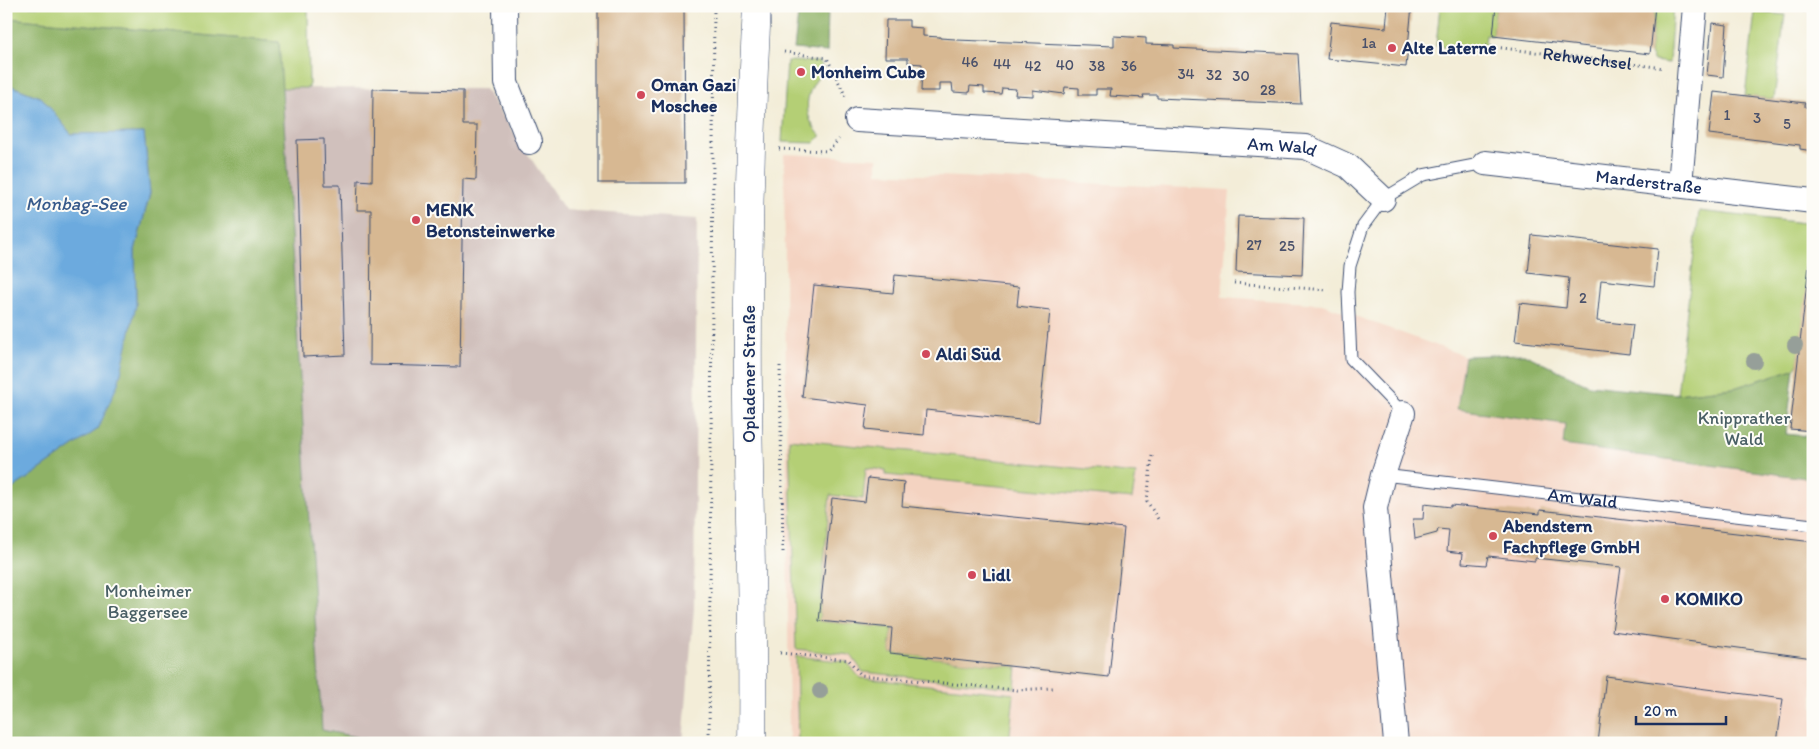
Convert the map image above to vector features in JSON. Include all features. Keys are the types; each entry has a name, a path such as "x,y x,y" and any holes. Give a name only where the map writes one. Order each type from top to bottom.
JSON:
{"street":[{"path":"505,6 506,83 529,142"},
{"name":"Opladener Straße","path":"752,743 748,399 751,147 757,6"},
{"path":"1680,185 1695,6"},
{"name":"Am Wald","path":"857,120 1306,147 1348,166 1383,198"},
{"name":"Marderstraße","path":"1485,163 1813,200"},
{"path":"1396,743 1375,508 1403,413"}],"lane":[{"path":"1403,413 1351,359 1348,292 1350,266 1363,226 1383,198 1423,175 1485,163"},
{"name":"Am Wald","path":"1383,476 1813,525"}],"path":[{"path":"709,743 714,6"},
{"path":"1769,6 1813,12"},
{"path":"751,147 828,151 857,120 827,58 783,52 784,43"},
{"name":"Rehwechsel","path":"1486,46 1689,71"},
{"path":"1234,283 1348,292"},
{"path":"780,356 783,554"},
{"path":"1152,456 1147,500 1158,519"},
{"path":"752,652 784,653 849,660 861,675 1016,690 1053,688"},
{"path":"784,653 784,663"}],"shaded area":[{"path":"281,88 485,89 565,210 697,219 694,608 683,743 384,743 322,730"},
{"path":"784,154 877,158 877,173 1230,190 1222,297 1322,304 1465,356 1458,409 1652,437 1813,467 1813,743 789,743"}],"green space":[{"path":"6,6 308,6 309,88 281,88 279,42 6,18"},
{"path":"799,6 828,6 827,52 794,49"},
{"path":"1440,6 1496,6 1493,36 1486,35 1484,52 1436,46"},
{"path":"1655,6 1673,6 1669,63 1654,61 1650,54"},
{"path":"1755,12 1785,15 1774,99 1745,96"},
{"name":"Monheimer Baggersee","path":"6,18 279,42 322,730 384,743 6,743 6,493 98,429 136,305 135,250 150,193 144,133 71,134 42,98 12,86 6,88"},
{"path":"787,61 820,62 824,71 812,86 809,95 808,112 810,120 821,136 814,143 782,142"},
{"path":"1699,211 1813,224 1813,245 1798,363 1794,369 1734,388 1677,394"},
{"name":"Knipprather Wald","path":"1524,354 1589,385 1677,394 1734,388 1794,369 1786,434 1813,437 1813,479 1563,445 1565,424 1457,409 1465,356"},
{"path":"789,439 1136,474 1132,499 886,475 886,470 866,468 863,499 830,495 819,621 892,628 890,653 1017,667 1015,688 863,672 851,655 796,649"},
{"path":"796,656 847,662 860,678 1014,694 1009,743 798,743"}],"water":[{"name":"Monbag-See","path":"11,86 42,98 71,134 144,133 150,193 135,250 136,305 119,381 98,429 6,493 6,88"}],"building":[{"name":"Oman Gazi Moschee","path":"598,6 684,6 685,183 598,183"},
{"path":"1388,6 1412,6 1406,67 1327,59 1331,22 1386,28"},
{"path":"1496,6 1655,6 1650,54 1493,36"},
{"path":"886,20 909,20 909,27 923,28 923,36 956,40 1114,46 1114,36 1146,38 1146,44 1174,45 1174,48 1298,54 1301,104 1157,98 1157,95 1143,95 1144,98 1110,96 1111,89 1096,89 1096,95 1079,95 1079,88 1065,87 1064,94 1033,90 1033,96 1015,95 1016,89 1002,88 1001,94 984,93 984,87 970,86 969,93 953,92 952,83 939,83 939,91 921,91 922,64 908,63 908,58 885,58"},
{"path":"1712,23 1727,25 1723,77 1707,75"},
{"name":"MENK Betonsteinwerke","path":"373,89 463,91 463,125 477,125 476,180 463,179 460,367 370,365 371,210 357,210 358,180 372,181"},
{"path":"1714,92 1805,103 1805,107 1813,108 1813,151 1800,149 1800,145 1709,134"},
{"path":"324,139 325,185 340,185 345,355 303,357 297,140"},
{"path":"1238,216 1304,218 1302,275 1236,272"},
{"path":"1532,235 1658,249 1654,286 1601,280 1597,321 1633,325 1629,354 1515,341 1520,303 1566,308 1569,278 1528,273"},
{"path":"1811,248 1813,248 1813,431 1790,429"},
{"name":"Aldi Süd","path":"895,275 1019,287 1017,306 1050,310 1039,422 926,410 924,435 865,429 868,405 802,397 814,285 893,293"},
{"name":"Lidl","path":"868,478 904,482 902,506 1124,528 1109,677 890,653 892,628 819,621 832,498 865,502"},
{"path":"1424,504 1540,514 1540,510 1813,542 1813,658 1612,631 1621,567 1535,558 1535,561 1488,556 1486,565 1462,563 1463,553 1447,551 1449,530 1438,529 1437,533 1415,539 1413,519 1423,519"},
{"path":"1606,676 1783,699 1777,743 1598,743"}],"place":[{"name":"Alte Laterne","path":"1392,48"},
{"name":"Monheim Cube","path":"801,72"},
{"name":"Oman Gazi Moschee","path":"641,95"},
{"name":"MENK Betonsteinwerke","path":"416,220"},
{"name":"Aldi Süd","path":"926,354"},
{"name":"Abendstern Fachpflege GmbH","path":"1493,536"},
{"name":"Lidl","path":"972,575"},
{"name":"KOMIKO","path":"1665,599"}]}
